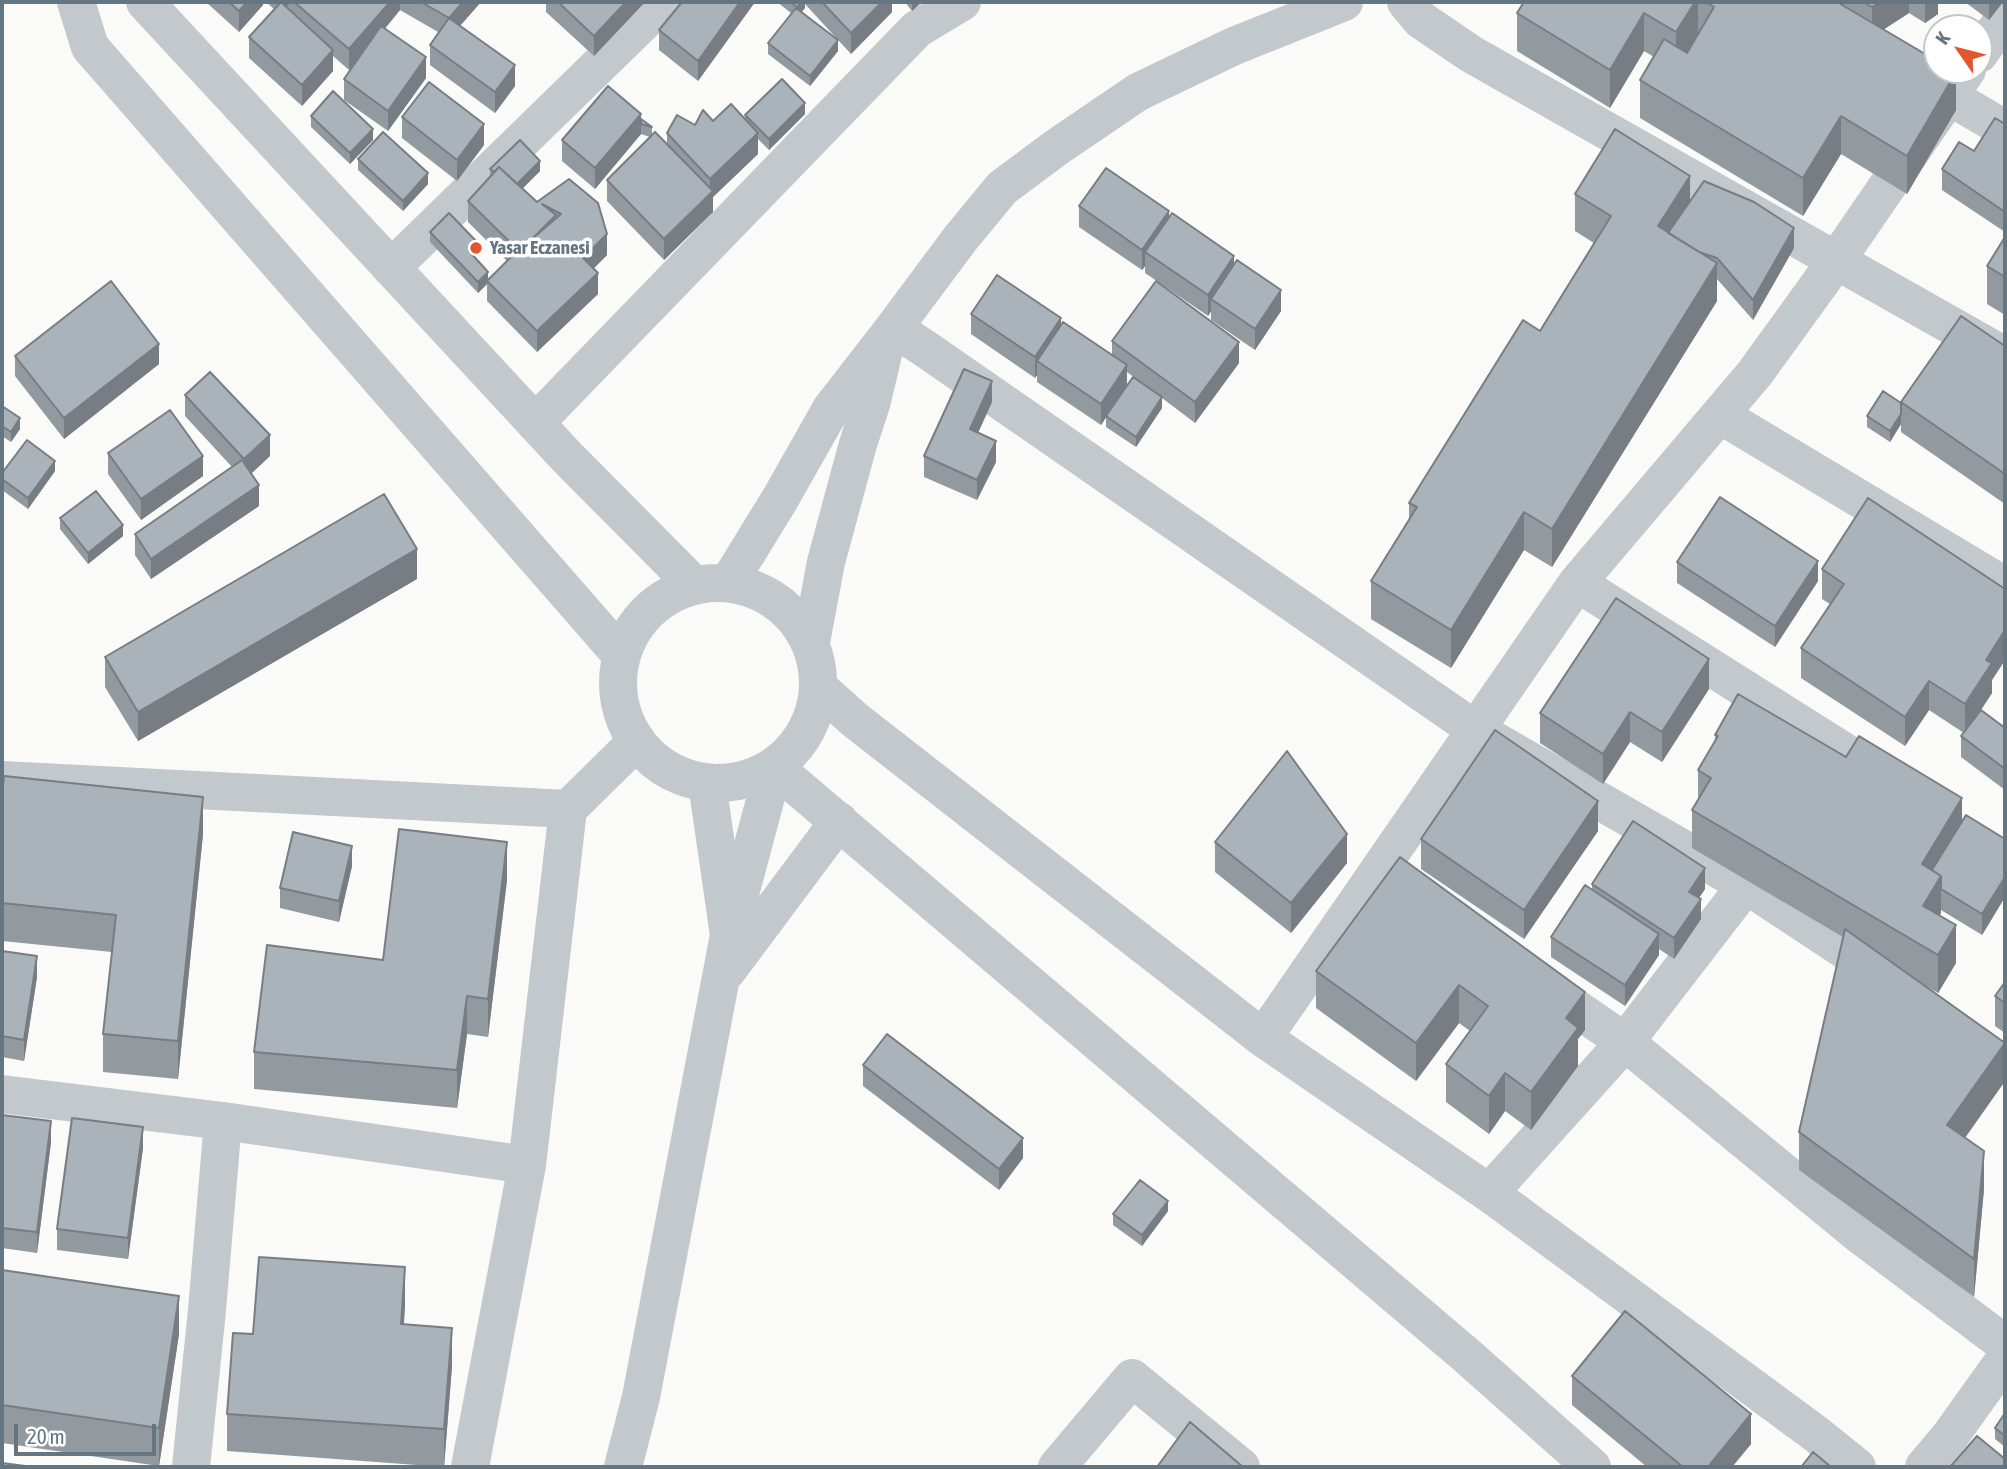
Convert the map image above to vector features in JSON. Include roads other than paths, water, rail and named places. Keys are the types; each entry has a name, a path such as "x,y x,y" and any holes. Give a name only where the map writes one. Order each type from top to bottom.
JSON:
{"street":[{"path":"76,2 90,47 621,655"},
{"path":"145,2 535,422 712,584"},
{"path":"391,268 663,2"},
{"path":"535,422 917,29 962,2"},
{"path":"712,584 780,499 831,409 1002,188 1138,92 1234,47 1273,14 1344,2"},
{"path":"1406,2 1420,20 1471,54 2005,356"},
{"path":"1993,34 2005,17"},
{"path":"1904,69 1923,74"},
{"path":"1263,1038 1390,879 1476,730 1577,583 1755,373 1836,261 1957,84"},
{"path":"1959,84 2005,129"},
{"path":"811,642 826,562 890,332"},
{"path":"890,332 928,349 1476,730 1746,885 1915,996"},
{"path":"1720,415 2005,586"},
{"path":"1577,583 1924,802"},
{"path":"712,584 763,593 791,613 811,642 819,676 815,711 799,742 774,767 742,782 707,783 673,774 645,753 637,741 626,724 617,690 621,655 637,623 662,599 712,584"},
{"path":"818,687 855,720 1263,1038 1489,1193 1857,1467"},
{"path":"470,1467 527,1166 568,809 637,741"},
{"path":"774,767 1445,1336 1592,1467"},
{"path":"623,1467 641,1397 729,935 774,767"},
{"path":"2,780 568,809"},
{"path":"707,783 729,935"},
{"path":"720,982 839,821"},
{"path":"1489,1193 1625,1042 1746,885"},
{"path":"1513,965 1625,1042 1860,1235 2005,1344"},
{"path":"2,1094 223,1122 527,1166"},
{"path":"191,1467 194,1304 223,1122"},
{"path":"1924,1467 1950,1436 2005,1359"},
{"path":"1057,1467 1132,1378 1241,1467"}],"place":[{"name":"Yasar Eczanesi","path":"476,248"}]}
